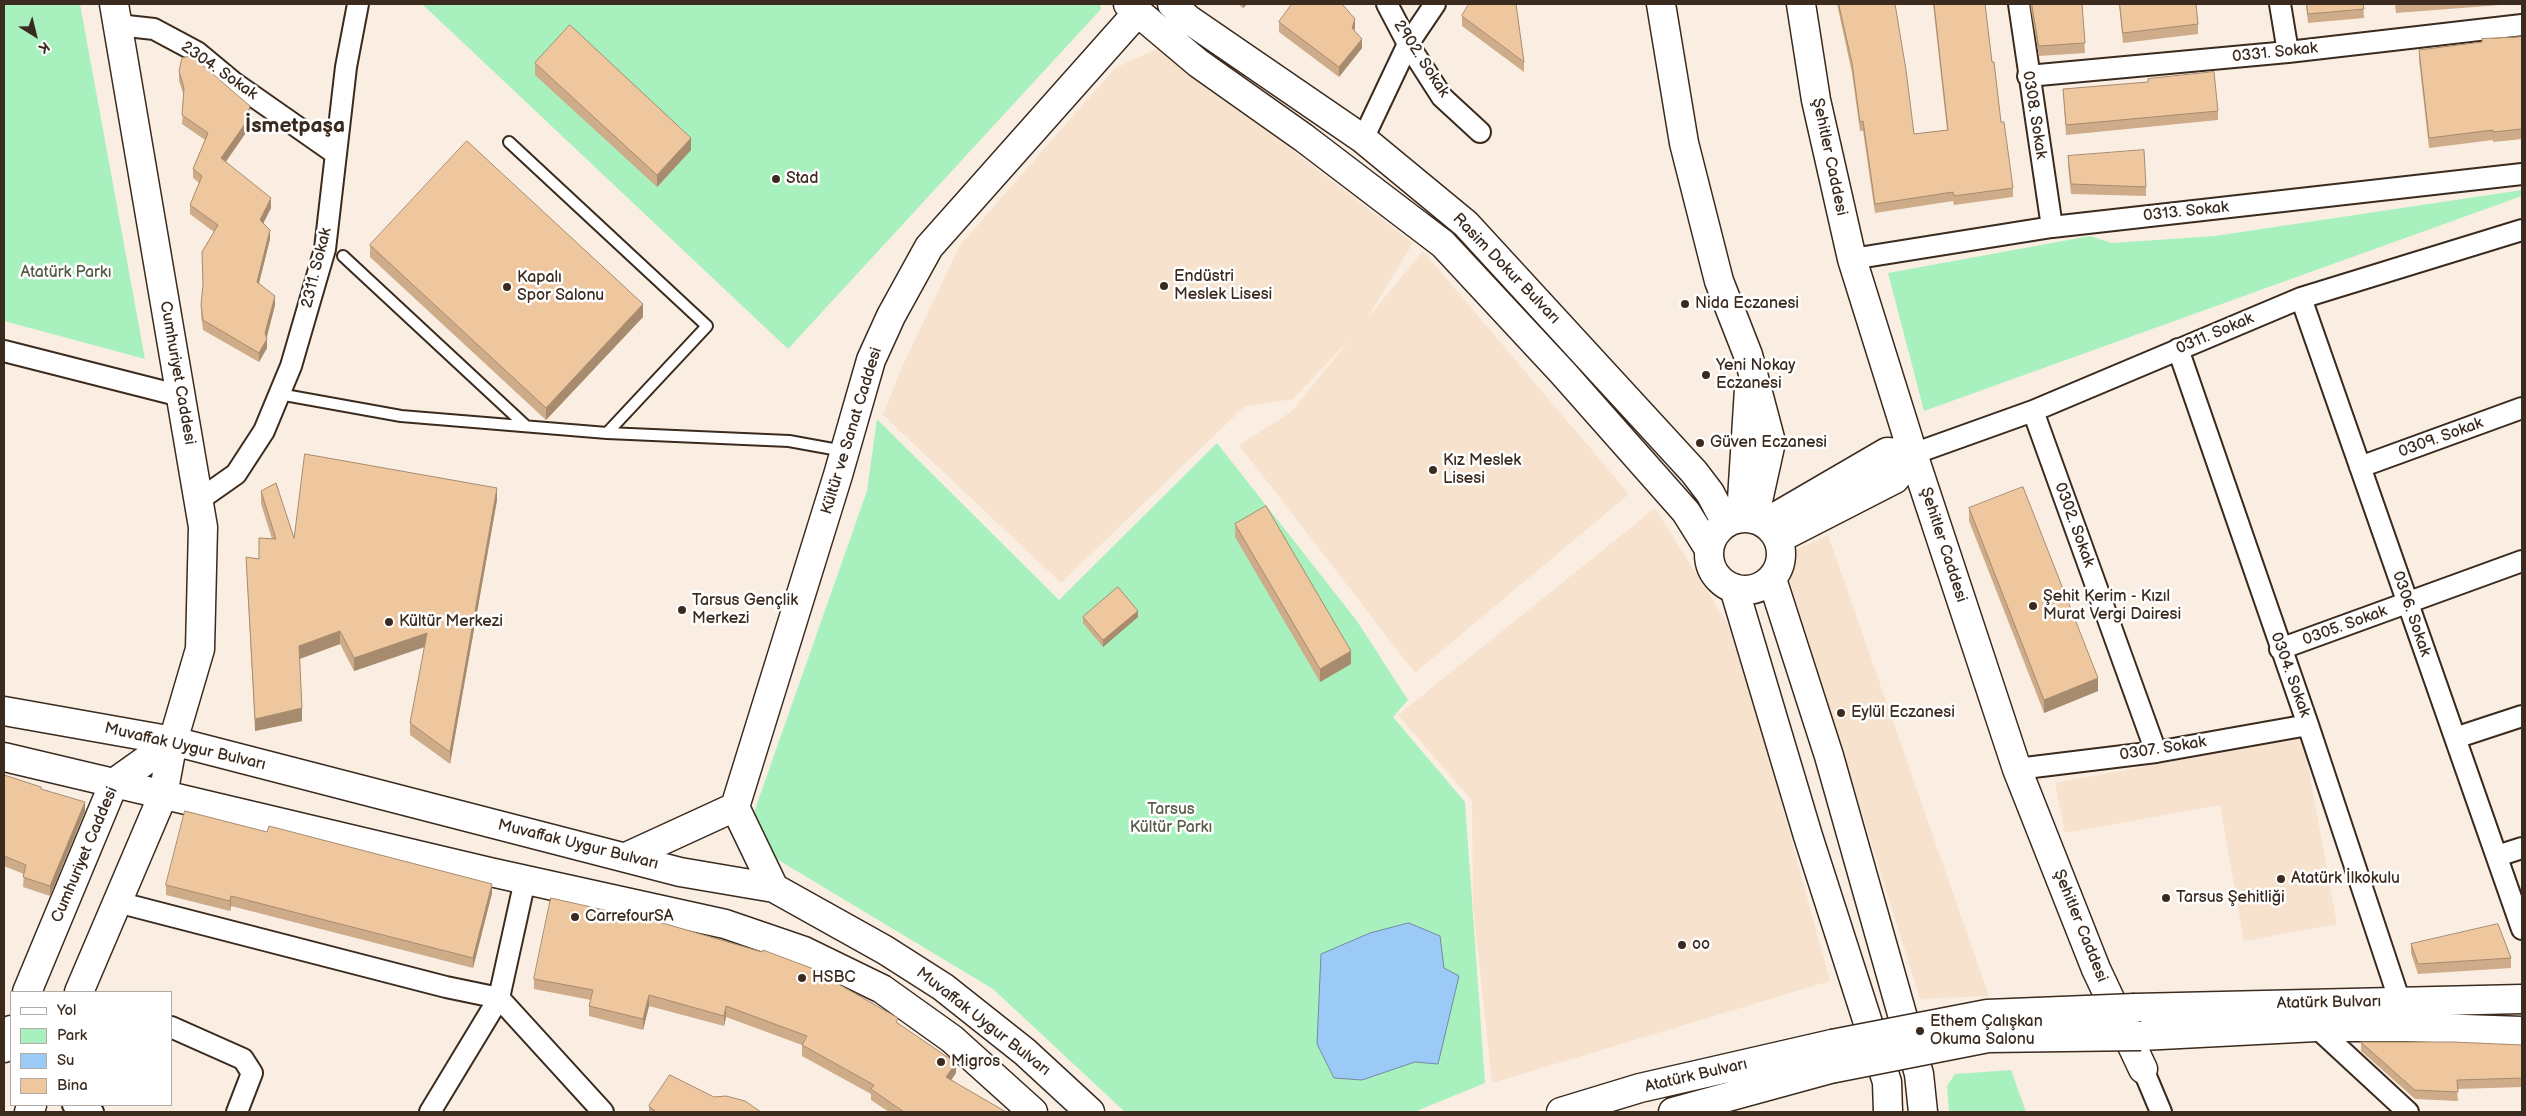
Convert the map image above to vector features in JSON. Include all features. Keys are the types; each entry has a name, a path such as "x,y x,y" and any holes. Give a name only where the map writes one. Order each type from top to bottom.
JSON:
{"main road":[{"name":"Rasim Dokur Bulvarı","path":"1172,4 1188,19 1363,139 1466,224 1520,280 1694,472 1710,493 1753,525"},
{"path":"1661,4 1684,143 1720,281 1748,355 1771,442 1753,525"},
{"name":"Şehitler Caddesi","path":"1801,4 1816,100 1852,259 1914,454 2017,768 2096,969 2143,1069"},
{"path":"1132,8 1198,63 1304,138 1443,244 1563,373 1686,512 1709,549 1711,564 1717,577 1734,588 1754,589 1772,579 1780,564 1781,547 1753,525"},
{"name":"Kültür ve Sanat Caddesi","path":"736,807 871,360 891,316 929,247 1132,8"},
{"name":"Cumhuriyet Caddesi","path":"85,990 117,902 162,795 173,742 200,649 203,527 116,14"},
{"path":"1709,549 1718,530 1753,525 1887,452 1914,454"},
{"path":"1772,579 1829,756 1919,1074 1923,1112"},
{"path":"1734,588 1808,836 1887,1082 1888,1112"},
{"name":"Muvaffak Uygur Bulvarı","path":"4,711 173,742 680,872 774,888 877,946 943,987 1025,1052 1090,1112"},
{"name":"Cumhuriyet Caddesi","path":"27,991 114,783 173,742"},
{"name":"Muvaffak Uygur Bulvarı","path":"4,757 525,880 724,924 804,951 882,989 952,1039 1033,1112"},
{"path":"626,857 736,807 774,888"},
{"name":"Atatürk Bulvarı","path":"1673,1112 1831,1056 1987,1014 2135,1008 2522,998"},
{"path":"1831,1056 1988,1038 2141,1036 2316,1027 2406,1027 2522,1031"},
{"name":"Atatürk Bulvarı","path":"1561,1112 1640,1088 1831,1056"}],"street":[{"name":"2311. Sokak","path":"199,500 236,474 264,431 290,366 325,249 346,67 358,4"},
{"name":"2902. Sokak","path":"1387,4 1408,44 1442,96 1480,132"},
{"path":"1363,139 1408,44 1435,4"},
{"name":"0308. Sokak","path":"2019,4 2028,76 2052,227"},
{"path":"2280,4 2288,52"},
{"name":"2304. Sokak","path":"116,14 154,29 197,52 233,82 336,154"},
{"name":"0331. Sokak","path":"2028,76 2288,52 2522,25"},
{"name":"0313. Sokak","path":"1852,259 2052,227 2522,174"},
{"name":"0311. Sokak","path":"1914,454 2032,411 2301,298 2522,230"},
{"name":"0306. Sokak","path":"2301,298 2522,929"},
{"name":"0304. Sokak","path":"2178,350 2280,649 2308,725 2400,1002"},
{"path":"4,351 181,396"},
{"name":"0309. Sokak","path":"2360,468 2522,408"},
{"name":"0302. Sokak","path":"2032,411 2156,752"},
{"name":"0305. Sokak","path":"2280,649 2522,561"},
{"path":"2455,738 2522,716"},
{"name":"0307. Sokak","path":"2017,768 2156,752 2308,725"},
{"path":"2496,856 2522,848"},
{"path":"430,1112 499,998 525,880"},
{"path":"117,902 446,987 499,998 603,1112"},
{"path":"172,1027 243,1059 252,1072 237,1112"},
{"path":"2316,1027 2408,1112"},
{"path":"2143,1069 2161,1112"},
{"path":"76,1106 92,1112"}],"lane":[{"path":"509,142 707,326 607,433"},
{"path":"343,256 526,426"},
{"path":"279,394 401,416 607,433 789,440 844,451"}],"shaded area":[{"name":"Endüstri Meslek Lisesi","path":"1159,48 1413,243 1366,320 1423,251 1629,494 1415,673 1239,445 1291,412 1352,337 1293,399 1244,407 1061,583 883,415 903,365 960,245 1115,68"},
{"path":"1655,508 1736,637 1830,981 1492,1083 1473,905 1472,801 1398,715"},
{"path":"1828,535 1989,996 1920,999 1782,556"},
{"name":"Atatürk İlkokulu","path":"2303,737 2337,924 2244,941 2220,805 2065,833 2055,783"}],"green space":[{"name":"Atatürk Parkı","path":"4,4 80,4 145,359 4,321"},
{"name":"Stad","path":"422,4 1100,4 1101,9 788,349"},
{"path":"2522,190 2522,196 1924,411 1888,273 2090,236 2112,243 2215,236"},
{"name":"Tarsus Kültür Parkı","path":"877,419 1059,600 1217,443 1357,621 1408,700 1393,717 1465,802 1485,1083 1414,1112 1125,1112 993,989 770,855 753,815 867,491"},
{"path":"2011,1070 2026,1112 1949,1112 1947,1086 1955,1074"}],"water":[{"path":"1409,923 1440,936 1444,968 1459,976 1438,1064 1415,1062 1362,1080 1334,1078 1317,1044 1321,954 1370,933"}],"building":[{"path":"1292,4 1342,4 1355,19 1352,28 1362,39 1339,67 1279,22"},
{"path":"1469,4 1516,4 1524,62 1462,16"},
{"path":"1839,4 1895,4 1914,134 1948,130 1934,4 1985,4 2001,122 2004,122 2013,188 1954,196 1953,192 1875,204 1863,121 1860,122 1852,63"},
{"path":"2032,4 2082,4 2085,43 2039,46"},
{"path":"2120,4 2196,4 2198,24 2123,33"},
{"path":"2307,4 2363,4 2364,9 2308,14"},
{"path":"570,25 691,138 657,175 535,63"},
{"path":"2522,37 2522,129 2493,132 2493,130 2429,138 2419,50 2482,42 2482,39"},
{"path":"192,56 250,106 245,124 221,158 271,198 260,220 270,230 257,282 275,296 265,333 267,339 259,353 203,320 201,305 203,284 202,252 218,225 190,205 202,176 193,169 208,133 182,115 184,88 179,71 182,58"},
{"path":"2214,72 2218,111 2066,125 2063,89 2148,82 2148,79"},
{"name":"Kapalı Spor Salonu","path":"467,141 643,304 546,408 370,245"},
{"path":"2144,150 2146,187 2071,184 2068,156"},
{"name":"Kültür Merkezi","path":"305,454 497,488 450,752 410,723 427,633 354,658 340,631 299,646 302,708 255,719 246,557 259,559 259,538 276,539 261,491 276,483 294,538"},
{"name":"Şehit Kerim - Kızıl Murat Vergi Dairesi","path":"2023,487 2098,678 2044,700 1969,508"},
{"path":"1266,506 1351,651 1320,669 1235,524"},
{"path":"1118,587 1138,611 1103,640 1083,617"},
{"path":"4,775 41,787 41,789 85,802 50,886 23,877 26,865 4,856"},
{"path":"185,811 267,832 269,826 492,884 473,958 231,896 230,901 166,885"},
{"path":"551,898 666,924 762,952 763,950 819,971 819,973 898,1018 896,1022 956,1063 946,1077 1006,1112 904,1112 871,1089 874,1085 802,1045 807,1036 726,1006 724,1016 649,995 643,1019 589,1006 593,990 534,979"},
{"path":"2498,924 2511,958 2418,964 2411,944"},
{"path":"2361,1042 2453,1042 2522,1045 2522,1078 2457,1080 2458,1092 2415,1090"},
{"path":"670,1075 714,1097 726,1096 745,1101 761,1112 656,1112 649,1106"}],"place":[{"name":"Stad","path":"776,179"},
{"name":"Endüstri Meslek Lisesi","path":"1164,286"},
{"name":"Kapalı Spor Salonu","path":"507,287"},
{"name":"Nida Eczanesi","path":"1685,304"},
{"name":"Yeni Nokay Eczanesi","path":"1706,375"},
{"name":"Güven Eczanesi","path":"1700,443"},
{"name":"Kız Meslek Lisesi","path":"1433,470"},
{"name":"Şehit Kerim - Kızıl Murat Vergi Dairesi","path":"2033,606"},
{"name":"Tarsus Gençlik Merkezi","path":"682,610"},
{"name":"Kültür Merkezi","path":"389,622"},
{"name":"Eylül Eczanesi","path":"1841,713"},
{"name":"Atatürk İlkokulu","path":"2281,879"},
{"name":"Tarsus Şehitliği","path":"2166,898"},
{"name":"CarrefourSA","path":"575,917"},
{"name":"oo","path":"1682,945"},
{"name":"HSBC","path":"802,978"},
{"name":"Ethem Çalışkan Okuma Salonu","path":"1920,1031"},
{"name":"Migros","path":"941,1062"}],"district":[{"name":"İsmetpaşa","path":"295,127"}]}
